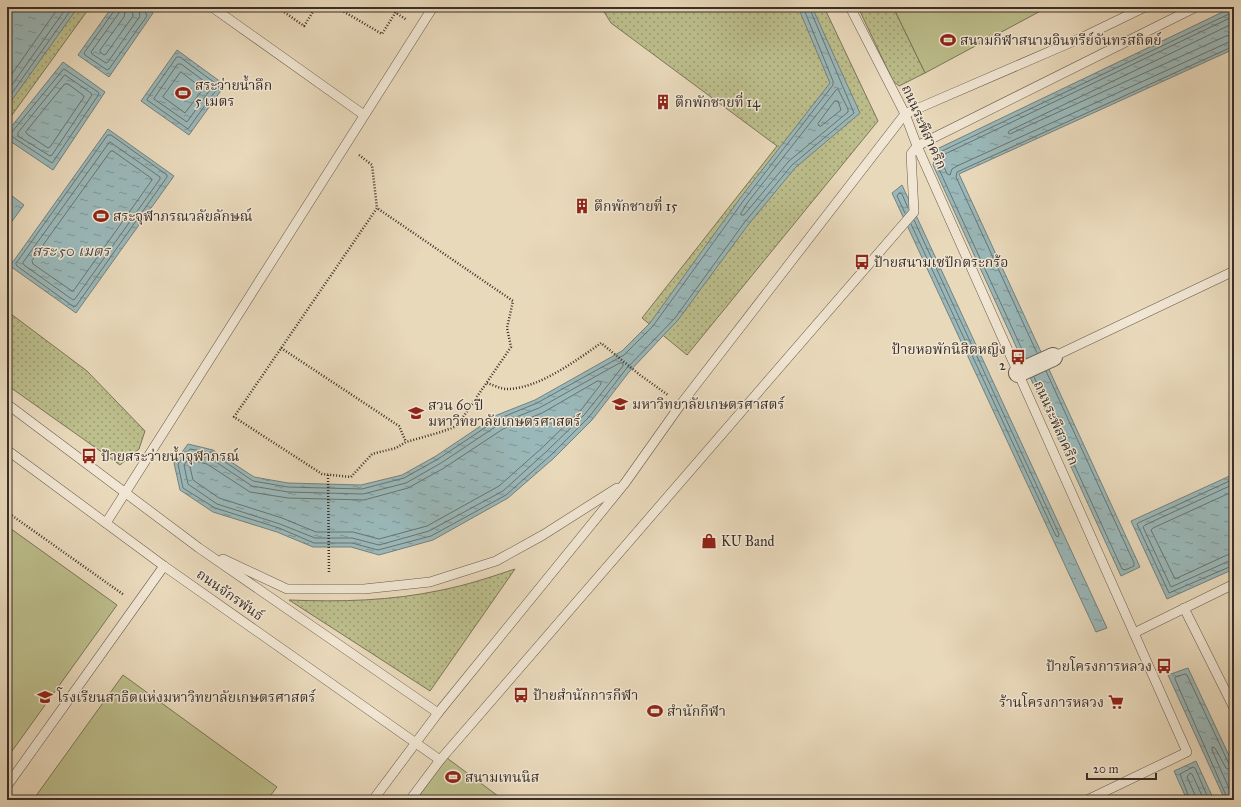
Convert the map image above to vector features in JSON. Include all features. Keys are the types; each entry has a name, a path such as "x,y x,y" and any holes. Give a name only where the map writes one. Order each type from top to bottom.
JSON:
{"street":[{"path":"1022,371 1053,357"}],"lane":[{"path":"212,7 364,115"},
{"path":"106,523 432,7"},
{"name":"ถนนระพีสาคริก","path":"850,7 905,114 917,146 1022,371 1134,633 1187,752 1087,800"},
{"path":"373,800 438,713 624,483 681,404 905,114 1081,38 1144,7"},
{"path":"410,800 440,760 914,212 911,154 917,146 1196,7"},
{"path":"1053,357 1234,270"},
{"name":"ถนนจักรพันธ์","path":"7,404 200,548 438,713"},
{"name":"ถนนจักรพันธ์","path":"7,450 164,566 440,760"},
{"path":"200,548 287,589 364,589 430,582 496,561 543,535 624,483"},
{"path":"7,786 164,566"},
{"path":"1134,633 1234,584"},
{"path":"1184,608 1234,708"}],"path":[{"path":"277,7 304,26 316,7"},
{"path":"336,7 382,34 399,7"},
{"path":"387,7 395,13"},
{"path":"345,144 372,165 377,208 234,417 322,474 351,477 372,454 396,448 406,442 457,426 511,347 507,328 513,301 377,208"},
{"path":"487,383 507,389 534,384 565,368 601,343 640,376 681,404"},
{"path":"281,348 399,426 406,442"},
{"path":"328,475 329,553"},
{"path":"7,512 136,604"}],"green space":[{"path":"7,7 90,7 7,122"},
{"path":"601,7 824,7 878,121 687,355 642,318 777,146 611,23"},
{"path":"858,7 893,7 925,73 899,86 893,81"},
{"name":"สนามกีฬาสนามอินทรีย์จันทรสถิตย์","path":"893,7 1048,7 925,73"},
{"path":"7,311 87,371 145,431 139,449 120,465 7,385"},
{"path":"7,526 117,605 7,758"},
{"path":"515,569 430,691 289,600 346,601 385,599 423,594 461,586"},
{"path":"123,675 277,787 267,800 33,800"},
{"name":"สนามเทนนิส","path":"447,758 498,796 495,800 416,800"}],"water":[{"path":"7,7 78,7 7,107"},
{"path":"112,7 145,7 153,13 109,77 78,55"},
{"path":"798,7 812,7 860,113 795,168 748,225 678,320 629,372 592,420 554,458 508,498 433,540 379,555 351,547 313,547 277,532 213,512 180,490 174,463 188,444 213,450 254,477 288,483 361,485 402,475 436,456 497,415 535,400 622,351 650,323 741,197 830,83"},
{"path":"1233,7 1234,49 959,174 1140,567 1121,576 933,165 937,149"},
{"name":"สระว่ายน้ำลึก 5 เมตร","path":"177,50 225,85 189,135 141,101"},
{"path":"63,62 105,92 53,170 7,139 7,132"},
{"name":"สระ 50 เมตร","path":"108,129 174,176 76,313 10,266"},
{"path":"902,185 1107,628 1096,632 892,193"},
{"path":"7,192 24,205 7,228"},
{"path":"1234,474 1234,569 1167,599 1131,521"},
{"path":"1188,668 1234,766 1234,800 1225,800 1168,675"},
{"path":"1196,761 1214,800 1187,800 1174,771"}],"place":[{"name":"สนามกีฬาสนามอินทรีย์จันทรสถิตย์","path":"948,40"},
{"name":"สระว่ายน้ำลึก 5 เมตร","path":"183,93"},
{"name":"ตึกพักชายที่ 14","path":"663,102"},
{"name":"ตึกพักชายที่ 15","path":"582,206"},
{"name":"สระจุฬาภรณวลัยลักษณ์","path":"101,216"},
{"name":"ป้ายสนามเซปักตระกร้อ","path":"862,262"},
{"name":"ป้ายหอพักนิสิตหญิง 2","path":"1018,357"},
{"name":"มหาวิทยาลัยเกษตรศาสตร์","path":"620,404"},
{"name":"สวน 60 ปี มหาวิทยาลัยเกษตรศาสตร์","path":"416,413"},
{"name":"ป้ายสระว่ายน้ำจุฬาภรณ์","path":"89,456"},
{"name":"KU Band","path":"709,541"},
{"name":"ป้ายโครงการหลวง","path":"1164,666"},
{"name":"ป้ายสำนักการกีฬา","path":"521,695"},
{"name":"โรงเรียนสาธิตแห่งมหาวิทยาลัยเกษตรศาสตร์","path":"45,697"},
{"name":"ร้านโครงการหลวง","path":"1116,702"},
{"name":"สำนักกีฬา","path":"655,711"},
{"name":"สนามเทนนิส","path":"453,777"}]}
